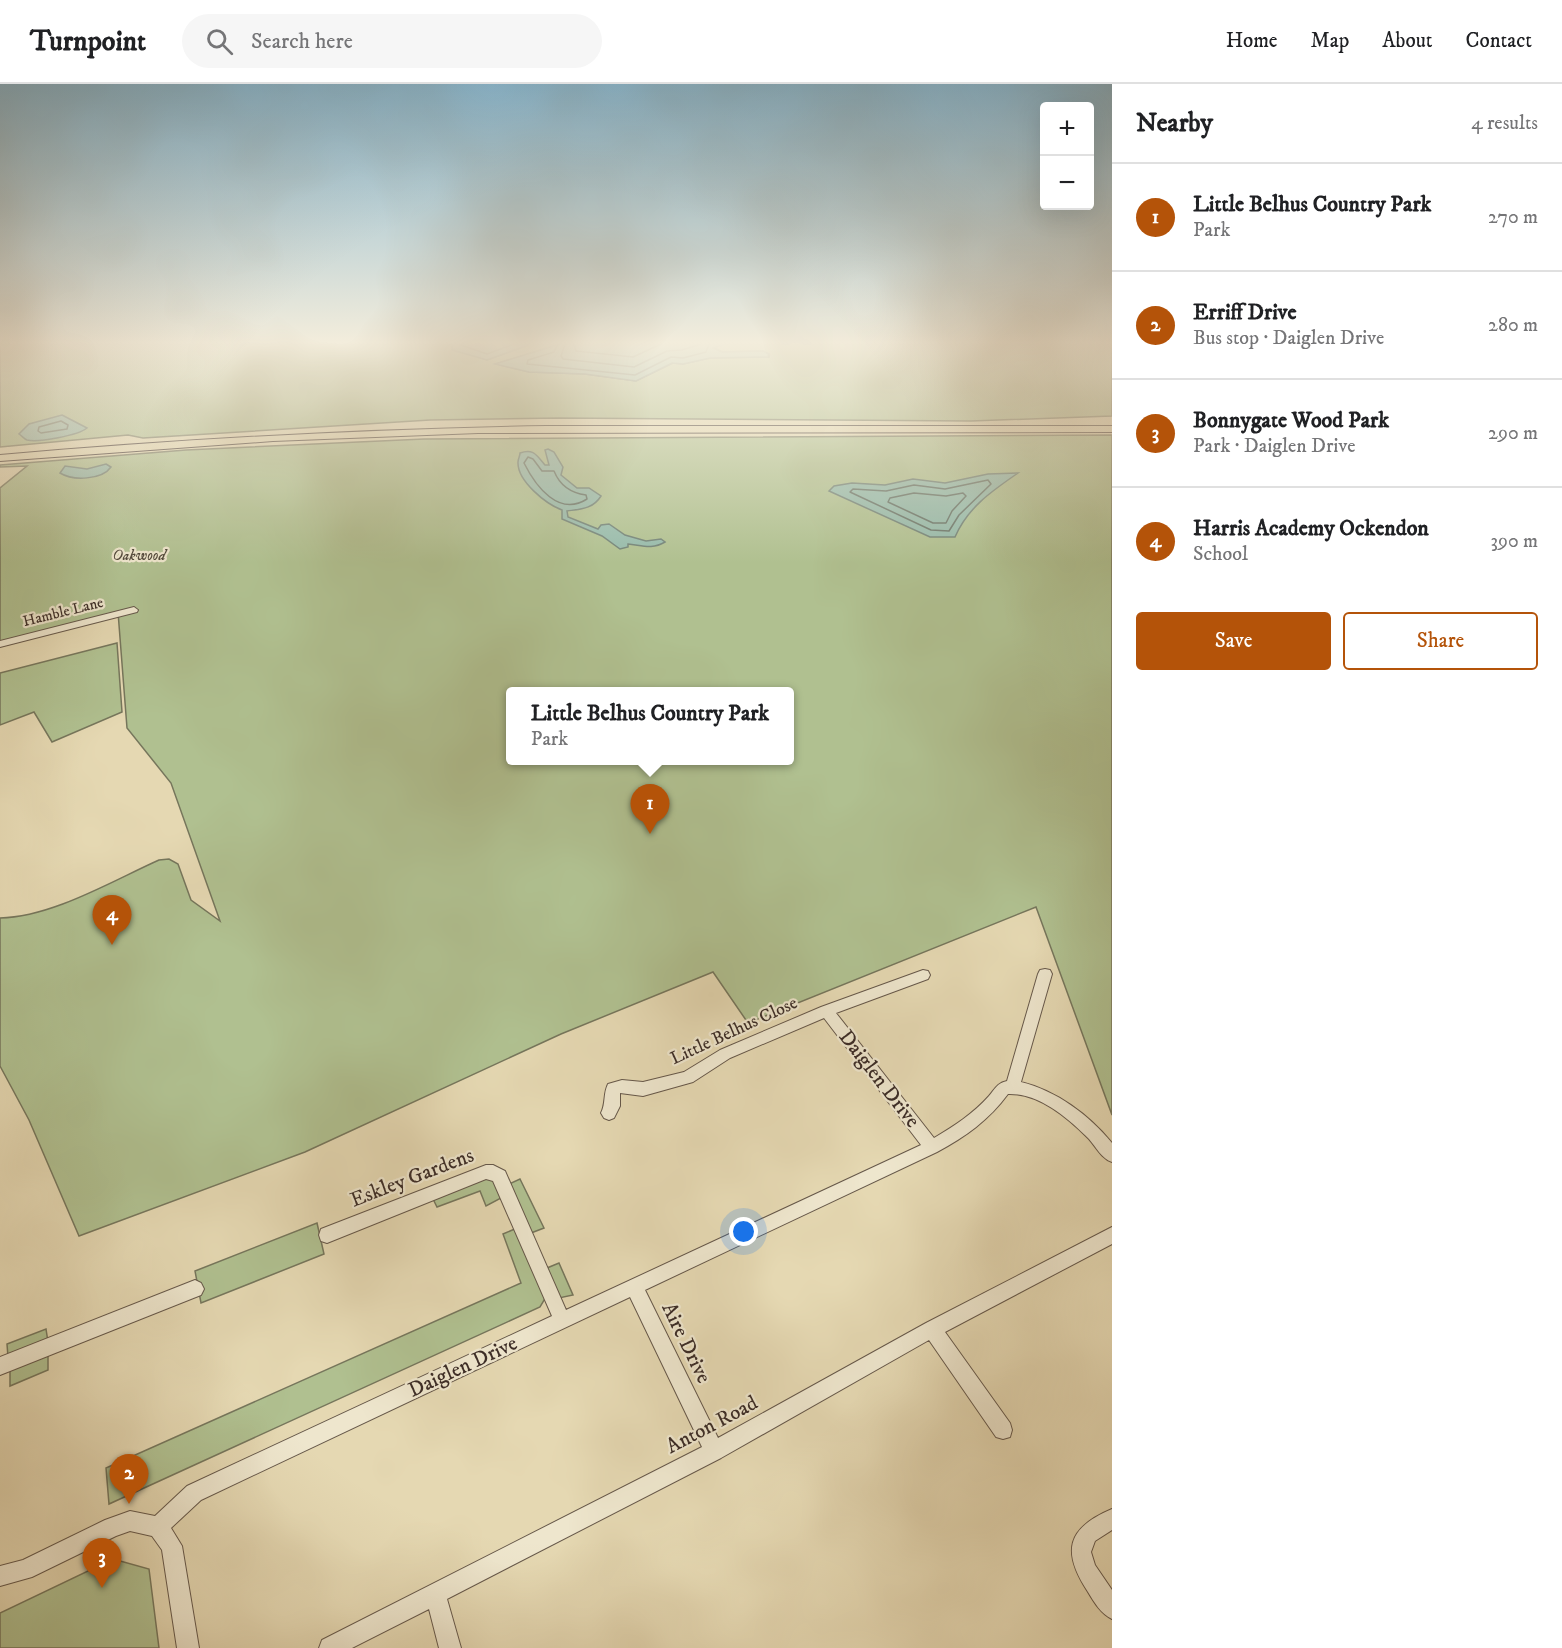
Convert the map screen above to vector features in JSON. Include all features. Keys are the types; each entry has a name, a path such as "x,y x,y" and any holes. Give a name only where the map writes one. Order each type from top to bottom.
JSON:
{"highway":[{"path":"0,452 204,436 438,425 637,423 903,426 1112,423"},
{"path":"0,458 195,442 413,431 585,428 908,432 1112,429"}],"street":[{"name":"Hamble Lane","path":"0,644 134,610"},
{"path":"1045,974 1013,1086 1027,1088 1063,1108 1104,1143 1112,1155"},
{"path":"826,1011 923,975"},
{"name":"Daiglen Drive","path":"826,1011 932,1148"},
{"name":"Little Belhus Close","path":"609,1113 613,1106 613,1089 622,1086 643,1089 688,1077 725,1054 826,1011"},
{"name":"Daiglen Drive","path":"158,1527 194,1493 932,1148 968,1127 991,1107 1004,1088 1013,1086"},
{"name":"Eskley Gardens","path":"327,1235 486,1172 493,1172 499,1176 562,1320"},
{"name":"Anton Road","path":"330,1648 714,1451 932,1329 1112,1235"},
{"name":"Aire Drive","path":"634,1287 714,1451"},
{"path":"0,1366 195,1289"},
{"path":"932,1329 1003,1430"},
{"path":"1112,1519 1086,1535 1082,1546 1082,1558 1112,1608"},
{"path":"0,1576 25,1570 112,1527 130,1521 158,1527 172,1546 188,1648"},
{"path":"435,1594 450,1648"}],"green space":[{"path":"0,417 1084,417 971,421 559,418 430,420 143,438 128,435 0,447"},
{"name":"Oakwood","path":"1112,435 1112,1115 1036,907 748,1023 713,972 561,1034 305,1152 79,1236 29,1120 0,1066 0,918 20,916 61,905 159,860 169,859 178,864 191,900 220,921 171,783 127,728 118,612 0,642 0,488 27,466 0,467 0,465 186,450 424,439"},
{"path":"117,643 122,712 52,742 34,712 0,725 0,673"},
{"path":"487,1177 495,1179 503,1197 486,1206 480,1191 437,1207 433,1199"},
{"path":"520,1179 544,1228 531,1233 509,1184"},
{"path":"317,1223 324,1254 201,1303 195,1271"},
{"path":"517,1228 546,1297 540,1307 109,1504 106,1468 521,1283 503,1234"},
{"path":"559,1263 573,1295 559,1298 547,1268"},
{"path":"46,1329 48,1342 8,1357 7,1344"},
{"path":"48,1354 48,1370 10,1386 10,1370"},
{"path":"113,1559 149,1569 159,1648 0,1648 0,1613"}],"water":[{"path":"55,417 66,417 87,428 67,436 32,441 19,434 29,424"},
{"path":"545,450 554,452 563,467 561,475 577,488 589,488 601,496 590,506 567,511 568,517 598,529 601,525 609,524 625,535 646,541 661,539 665,542 651,546 628,544 628,547 620,549 602,536 562,519 562,510 548,503 534,491 522,477 519,469 520,453 525,452 532,452 545,465 549,465"},
{"path":"106,464 111,467 101,475 94,477 79,478 60,473 65,466 87,469"},
{"path":"1018,473 974,508 960,526 955,537 930,537 829,491 834,486 852,483 885,485 913,479 945,483 988,474"}],"place":[{"name":"Little Belhus Country Park","path":"650,834"},
{"name":"Harris Academy Ockendon","path":"112,945"},
{"name":"Erriff Drive","path":"129,1504"},
{"name":"Bonnygate Wood Park","path":"102,1588"}]}
